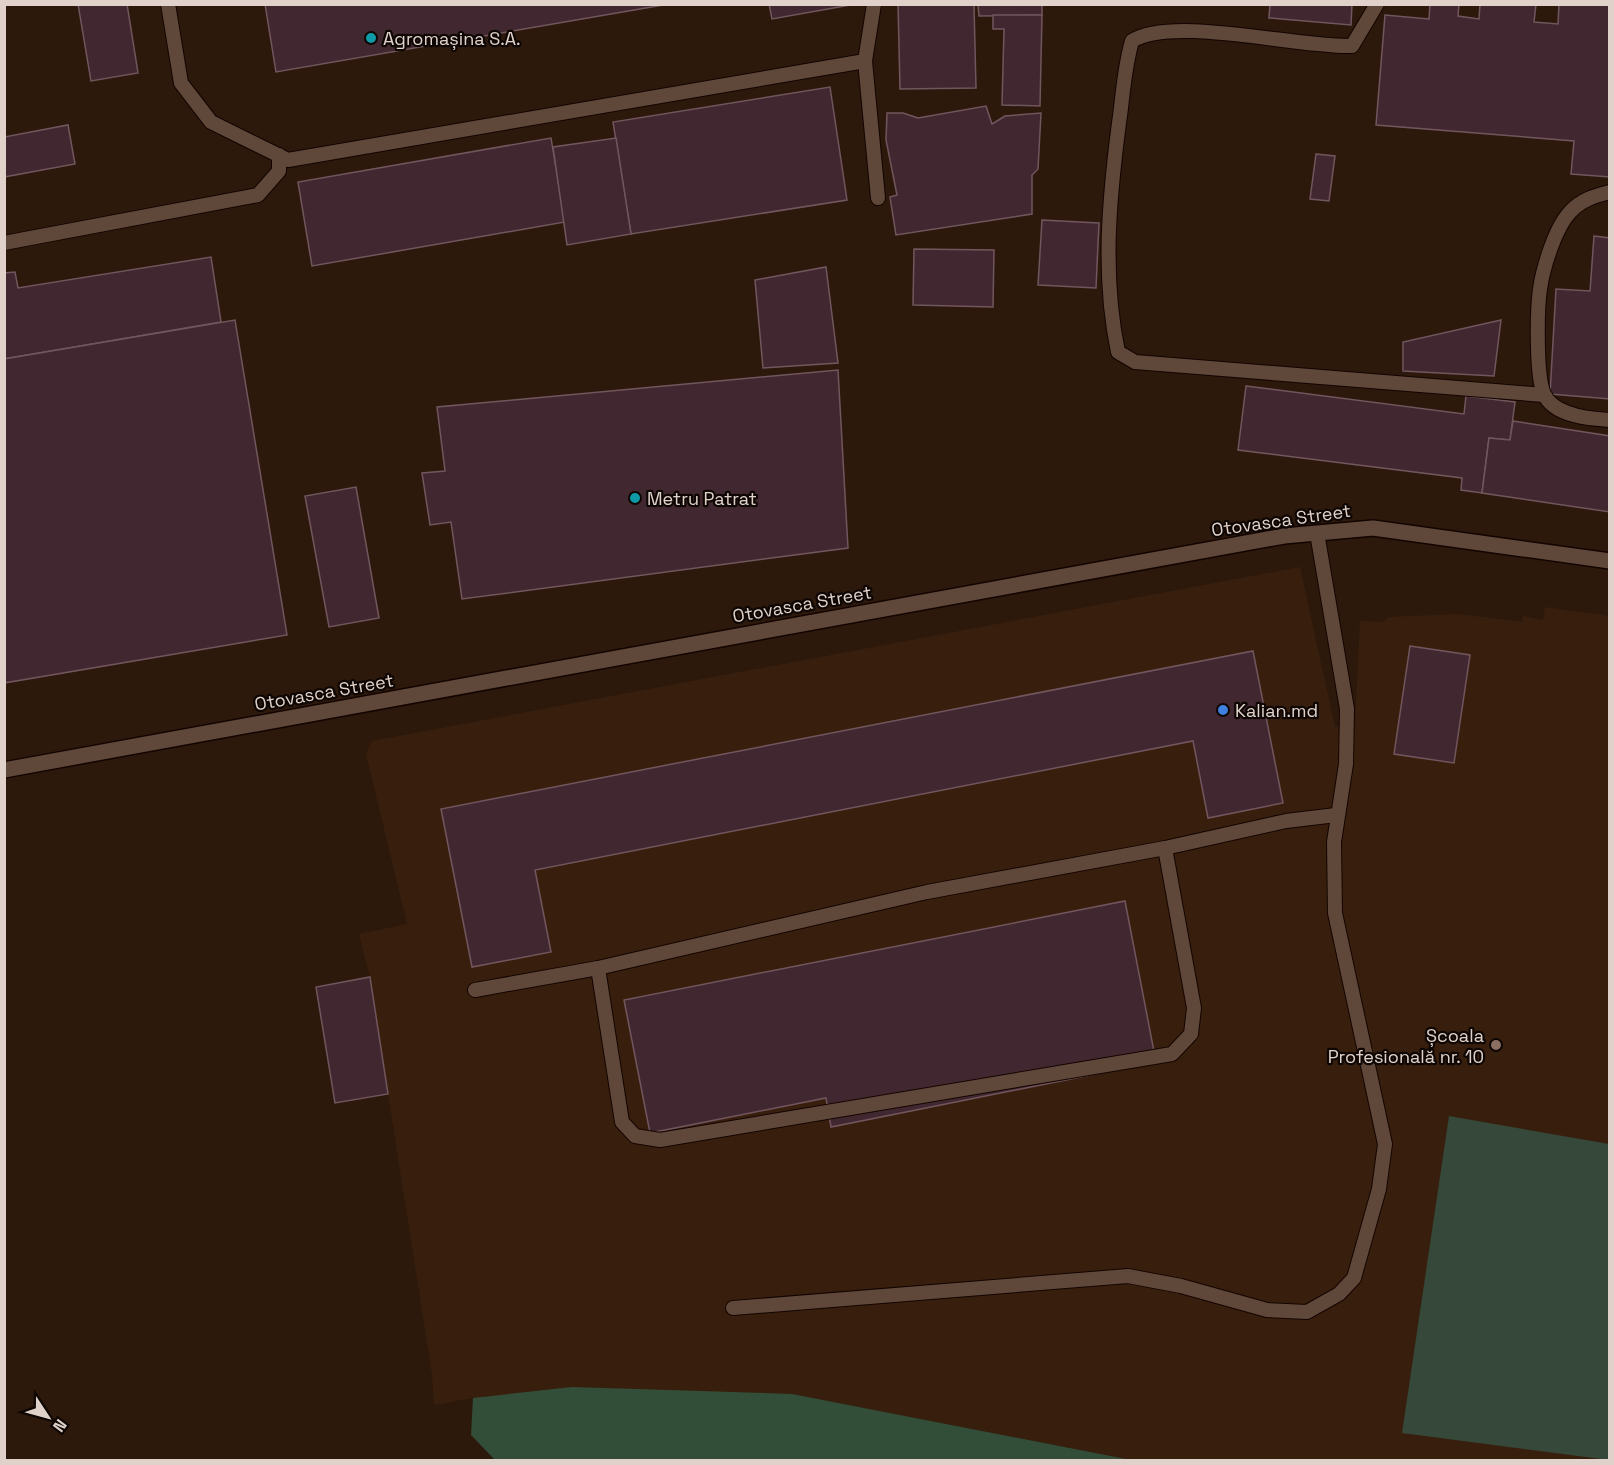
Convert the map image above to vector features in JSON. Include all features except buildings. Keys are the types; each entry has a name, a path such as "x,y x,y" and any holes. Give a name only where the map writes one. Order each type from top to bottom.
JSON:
{"street":[{"name":"Otovasca Street","path":"4,770 1260,540 1373,528 1610,561"}],"lane":[{"path":"168,4 181,83 211,122 288,160 865,62"},
{"path":"874,4 865,62 878,198"},
{"path":"1377,4 1360,37 1352,46 1331,47 1234,35 1163,31 1144,33 1132,41 1116,144 1107,250 1113,328 1118,352 1136,362 1198,369 1387,381 1544,395"},
{"path":"4,243 258,195 279,171 279,155"},
{"path":"1610,192 1587,198 1568,214 1551,249 1540,289 1540,378 1544,395 1557,408 1573,414 1610,420"},
{"path":"733,1308 1128,1276 1181,1286 1267,1310 1307,1312 1339,1294 1354,1278 1379,1189 1385,1144 1335,913 1336,815 1346,764 1347,709 1317,533"},
{"path":"474,990 598,968 927,892 1165,848 1286,821 1336,815"},
{"path":"598,968 622,1122 635,1136 660,1140 1172,1054 1191,1034 1194,1008 1165,848"}],"shaded area":[{"path":"1300,567 1335,727 1355,723 1360,621 1383,622 1388,617 1458,614 1522,622 1523,616 1543,620 1545,607 1609,616 1609,1460 1131,1460 792,1394 473,1398 434,1405 432,1374 370,977 359,934 407,924 366,754 372,741"}],"green space":[{"path":"1449,1116 1609,1144 1609,1460 1402,1433"},
{"path":"572,1387 792,1394 1131,1460 495,1460 471,1435 473,1398"}],"place":[{"name":"Agromașina S.A.","path":"371,38"},
{"name":"Metru Patrat","path":"635,498"},
{"name":"Kalian.md","path":"1223,710"},
{"name":"Școala Profesională nr. 10","path":"1496,1045"}]}
